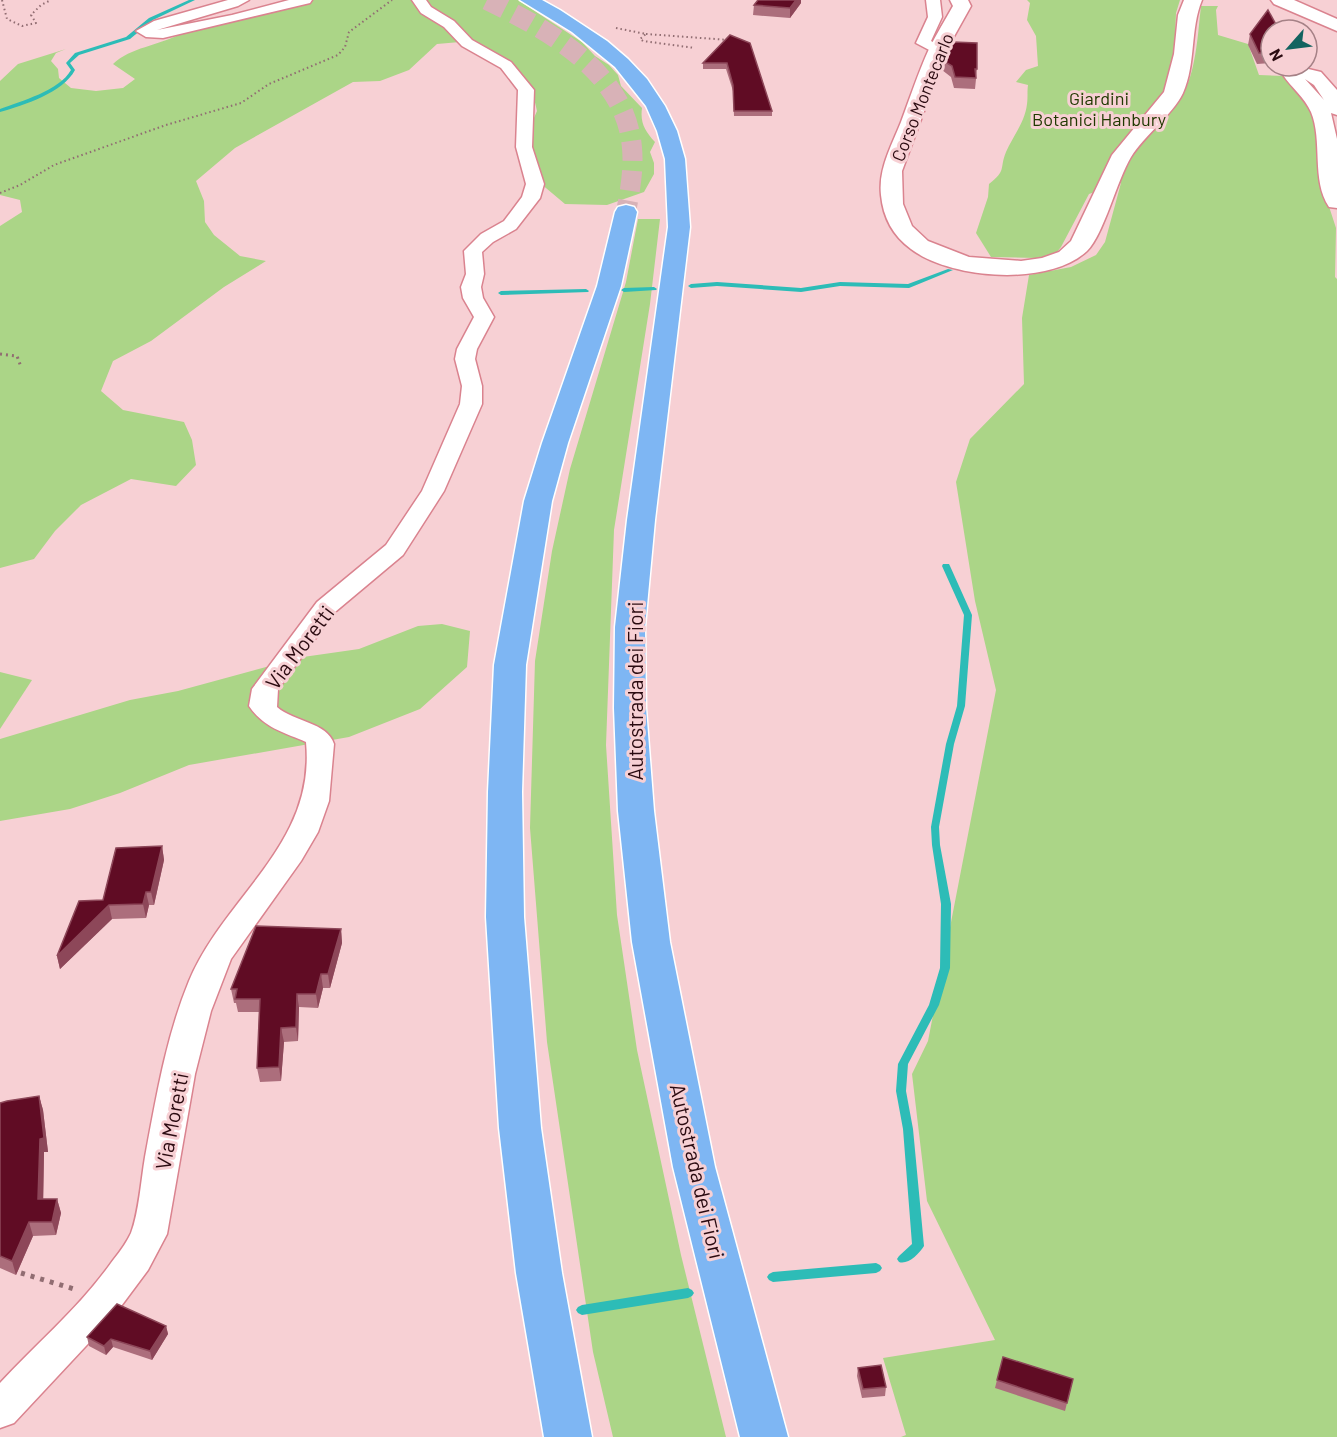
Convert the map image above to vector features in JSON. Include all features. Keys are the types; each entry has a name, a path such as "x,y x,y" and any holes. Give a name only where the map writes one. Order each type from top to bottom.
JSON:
{"highway":[{"name":"Autostrada dei Fiori","path":"529,0 559,15 590,35 635,75 653,99 665,125 675,157 679,227 669,286 630,627 630,708 636,811 651,942 694,1167 764,1437"},
{"path":"568,1437 539,1273 518,1104 505,917 505,792 510,665 538,501 555,443 609,286 626,212"}],"main road":[{"name":"Corso Montecarlo","path":"959,0 962,6 938,49 892,171 893,206 897,219 913,241 924,248 981,265 1023,268 1046,265 1065,259 1081,244 1119,160 1173,93 1183,54 1186,15 1193,0"},
{"path":"1280,0 1337,26"},
{"path":"1319,69 1337,86"},
{"path":"1337,109 1331,95 1317,77 1304,72 1292,75 1306,90 1322,116 1331,181 1337,202"}],"street":[{"path":"242,0 151,26 143,31 163,34 305,0"},
{"name":"Via Moretti","path":"0,1411 74,1333 140,1254 149,1234 190,1027 205,980 219,952 296,845 314,807 320,744 318,737 269,717 262,706 265,689 326,607 395,550 433,490 471,404 472,386 465,358 467,349 484,317 473,298 471,287 475,274 473,251 487,238 510,225 531,198 535,184 524,147 526,90 506,65 467,43 449,24 426,10 418,0"},
{"path":"933,0 936,8 933,25 923,44 938,49"}],"path":[{"path":"2,0 0,9 6,19 10,24 22,26 36,23 31,15 41,5 51,0"},
{"path":"0,193 20,186 54,165 166,125 241,103 269,84 338,55 345,47 349,32 393,0"},
{"path":"612,27 646,34 739,41"},
{"path":"646,34 640,39 664,46 695,48"},
{"path":"0,354 16,356 21,367"}],"green space":[{"path":"310,0 518,0 582,42 618,75 621,86 642,108 644,126 655,142 650,152 654,163 654,174 644,192 607,205 565,204 540,183 529,140 530,127 537,111 533,94 522,74 482,47 460,42 437,44 409,70 380,81 353,82 235,148 196,181 204,201 205,222 214,235 240,256 266,261 224,287 151,341 113,361 101,391 123,410 184,422 192,440 196,465 176,486 131,479 81,505 55,531 34,559 0,568 0,226 22,212 20,200 0,195 0,81 18,64 66,49 56,53 51,61 58,69 59,78 71,88 96,91 123,88 135,79 113,64 136,50 180,34"},
{"name":"Giardini Botanici Hanbury","path":"1027,0 1180,0 1176,13 1172,111 1180,100 1191,75 1201,6 1218,6 1216,10 1218,35 1248,44 1259,78 1286,78 1313,110 1322,185 1336,228 1335,277 1337,279 1337,1437 901,1437 906,1435 883,1358 995,1340 927,1201 912,1074 928,1041 996,690 975,601 956,482 970,439 1024,384 1022,318 1029,275 1071,267 1096,255 1105,242 1121,183 1089,194 1061,247 1047,257 991,257 976,233 988,197 989,184 1000,172 1006,152 1026,111 1028,85 1016,82 1026,70 1038,66 1036,36 1027,20 1030,3"},
{"path":"638,219 660,219 650,304 614,530 606,745 617,915 637,1050 681,1255 726,1437 613,1437 593,1352 547,1042 530,828 535,661 552,551 570,469 626,282"},
{"path":"442,624 470,631 467,667 420,709 349,737 189,765 120,793 70,809 0,821 0,739 130,700 178,691 303,657 359,649 418,626"},
{"path":"0,672 32,680 0,729"}],"building":[{"path":"758,0 796,0 790,8 754,5"},
{"path":"1268,10 1272,18 1262,18"},
{"path":"1259,22 1259,53 1250,34"},
{"path":"730,35 750,43 772,111 734,111 733,85 727,63 703,63"},
{"path":"953,42 977,43 976,78 955,77 952,66 942,60 947,48 952,48"},
{"path":"162,846 151,892 146,892 143,904 109,905 57,956 79,901 103,900 116,848"},
{"path":"256,926 341,929 328,974 321,974 316,994 297,994 296,1027 281,1028 279,1067 257,1068 260,999 235,999 237,989 231,989"},
{"path":"39,1096 44,1138 40,1139 38,1199 57,1199 52,1222 29,1222 12,1261 0,1256 0,1103"},
{"path":"117,1304 166,1326 150,1351 111,1339 104,1346 87,1337"},
{"path":"1003,1357 1073,1379 1067,1403 997,1380"},
{"path":"881,1365 886,1387 863,1389 858,1368"}],"waterway":[{"path":"0,111 41,95 62,83 73,70 68,63 77,54 128,38 151,19 193,0"},
{"path":"691,286 717,284 801,290 840,284 909,286 950,270"},
{"path":"624,290 654,289"},
{"path":"501,293 586,291"},
{"path":"903,1259 918,1246 908,1129 901,1091 903,1064 934,1005 945,968 946,904 935,827 950,744 961,706 968,615 946,566"},
{"path":"773,1277 876,1268"},
{"path":"582,1310 688,1293"}],"tunnel":[{"path":"487,0 558,40 600,76 615,97 627,121 632,148 632,172 626,212"}]}
